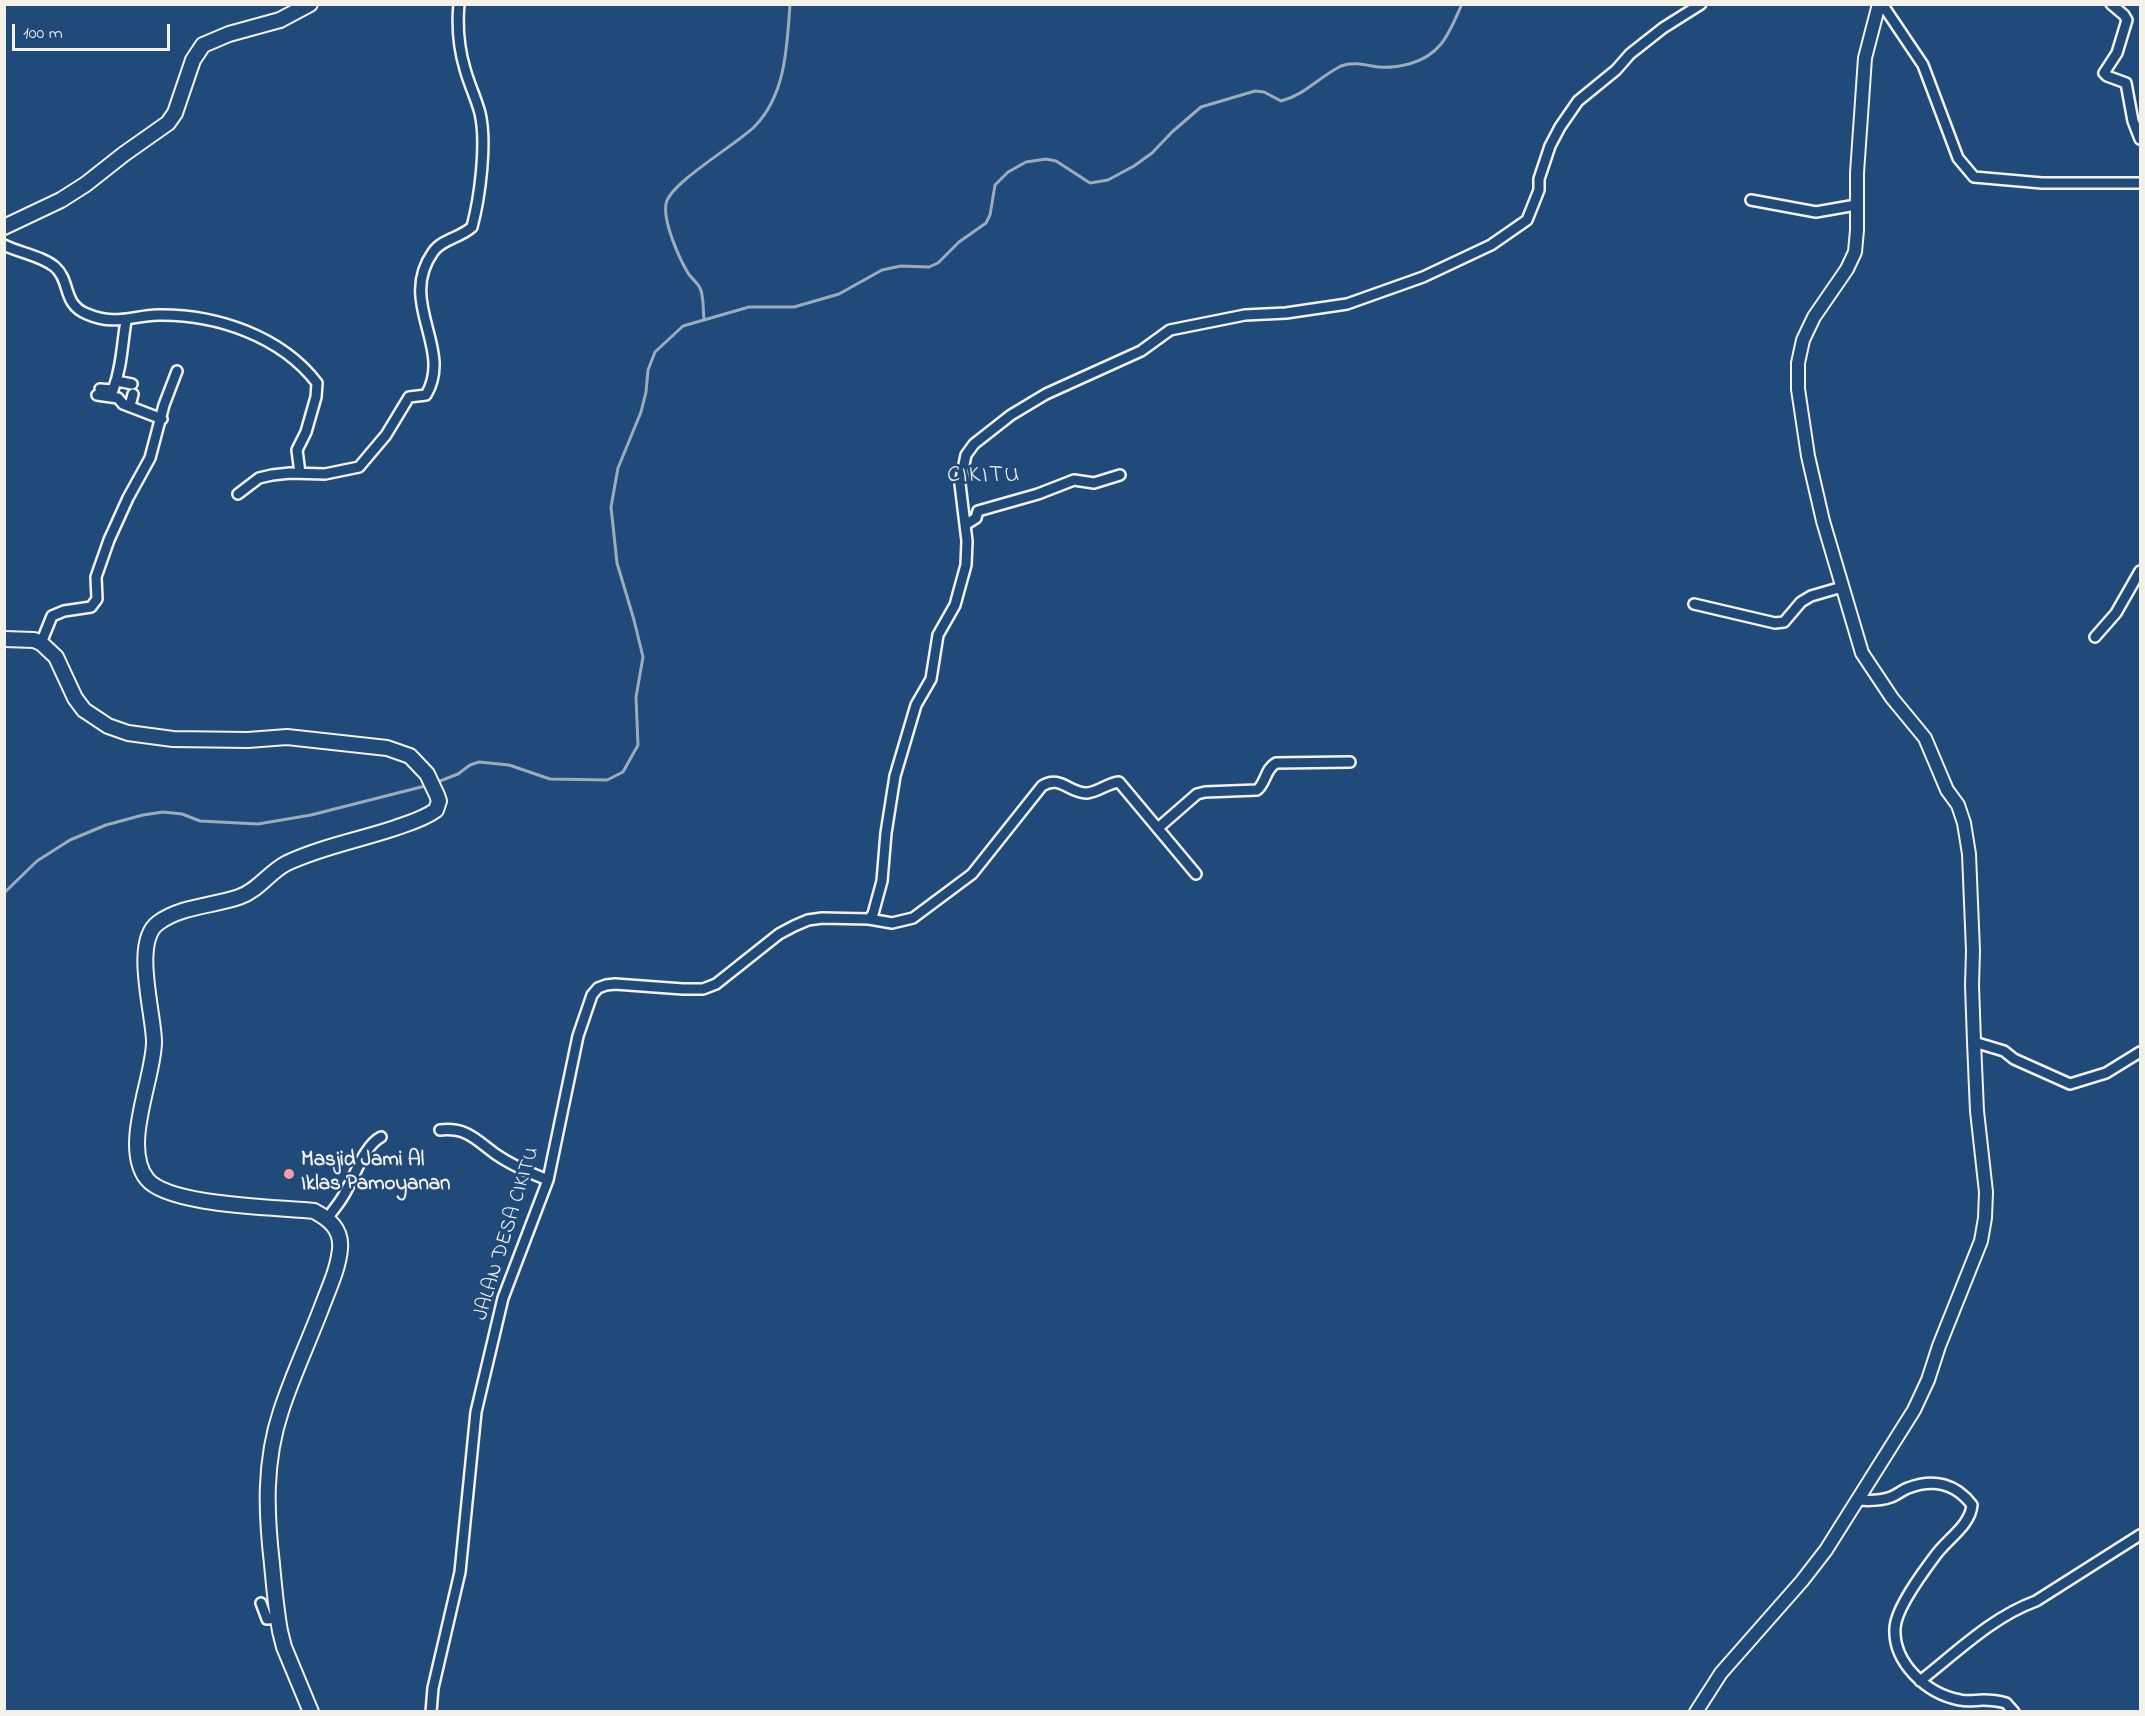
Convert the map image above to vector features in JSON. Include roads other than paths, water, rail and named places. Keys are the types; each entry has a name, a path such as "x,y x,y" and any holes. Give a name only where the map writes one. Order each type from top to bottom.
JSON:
{"main road":[{"path":"4,227 61,200 168,123 176,113 193,60 203,45 229,34 279,20 310,4"},
{"path":"4,639 23,639 42,643 56,657 75,698 84,710 108,726 128,733 196,740 287,737 387,748 410,756 427,774 439,801 436,810 417,820 303,856 284,865 249,893 171,916 155,925 148,936 146,953 154,1042 139,1128 138,1148 140,1165 147,1180 164,1190 198,1199 314,1211 328,1218 339,1237 340,1248 336,1267 281,1411 267,1478 267,1519 278,1618 284,1647 311,1712"}],"street":[{"path":"238,494 259,478 290,472 325,474 360,467 386,435 409,397 426,395 432,385 435,363 422,312 419,288 427,264 434,252 442,244 458,237 471,227 478,193 483,145 480,114 464,68 459,28 459,4"},
{"path":"868,919 873,914 882,881 886,833 895,776 916,705 931,679 938,635 955,605 966,565 967,542 960,484 966,455 974,444 991,429 1046,394 1141,351 1170,330 1245,315 1286,313 1347,304 1423,277 1470,256 1506,236 1527,220 1539,190 1539,179 1550,146 1578,101 1663,27 1701,4"},
{"path":"1881,4 1923,65 1958,158 1974,177 2042,183 2140,183"},
{"path":"1696,1712 1721,1673 1827,1550 1914,1410 1928,1380 1981,1241 1986,1192 1977,1112 1972,919 1969,854 1964,823 1958,805 1947,790 1925,738 1892,698 1862,653 1812,476 1801,416 1798,363 1803,340 1814,317 1847,269 1855,252 1865,58 1881,4"},
{"path":"2111,4 2127,20 2117,53 2104,73 2126,83 2133,121 2140,139"},
{"path":"1751,200 1816,212 1856,205"},
{"path":"4,245 46,262 57,269 70,303 84,313 113,321 126,321 137,317 179,316 207,320 239,328 274,345 317,383 316,398 308,426 297,450 300,473"},
{"path":"126,321 117,381 113,390 98,392 118,398 123,404 162,419"},
{"path":"42,643 52,616 64,611 91,607 95,604 99,594 96,577 109,540 128,498 145,470 177,370"},
{"path":"117,381 132,384"},
{"path":"130,406 133,394"},
{"path":"964,525 976,518 978,511 1002,503 1038,494 1074,480 1094,483 1120,475"},
{"path":"2095,638 2116,613 2140,571"},
{"path":"1694,604 1776,623 1784,622 1801,602 1811,596 1842,587"},
{"path":"1158,828 1197,794 1257,790 1275,763 1350,762"},
{"path":"868,919 892,923 913,918 972,874 1042,786 1050,782 1061,782 1087,793 1119,782 1196,874"},
{"name":"JALAN DESA CIKITU","path":"431,1712 433,1688 463,1552 476,1412 503,1298 548,1180 578,1036 592,995 598,988 615,984 703,989 716,984 779,934 794,926 822,918 868,919"},
{"path":"1974,1042 2004,1051 2014,1059 2070,1084 2106,1073 2140,1052"},
{"path":"440,1130 459,1130 473,1136 519,1169 548,1180"},
{"path":"328,1218 342,1199 374,1140 381,1137"},
{"path":"1858,1500 1874,1501 1893,1497 1909,1488 1927,1484 1946,1484 1963,1493 1972,1505 1971,1516 1935,1556 1899,1611 1895,1627 1899,1652 1907,1668 1920,1681 1942,1694 1960,1700 2006,1703 2014,1712"},
{"path":"1920,1681 1998,1620 2036,1601 2140,1535"},
{"path":"261,1603 267,1619 278,1618"}],"waterway":[{"path":"704,320 701,291 688,273 676,249 669,230 666,204 679,185 747,133 765,113 773,99 783,69 790,4"},
{"path":"435,783 479,762 509,765 550,779 607,780 623,772 638,745 636,697 643,657 617,563 611,507 618,468 641,412 648,370 655,352 683,326 749,307 794,307 839,294 882,270 901,266 929,267 938,263 959,242 986,223 990,215 995,185 1008,172 1026,162 1046,159 1056,161 1090,183 1108,180 1152,153 1201,107 1255,91 1264,92 1281,101 1297,95 1341,66 1356,64 1391,67 1420,60 1437,49 1443,42 1462,4"},
{"path":"4,893 37,861 70,840 106,825 143,815 163,812 182,814 200,821 258,824 311,815 429,785"}],"place":[{"name":"Masjid Jami Al Iklas Pamoyanan","path":"289,1174"}],"district":[{"name":"CIKITU","path":"984,477"}]}
